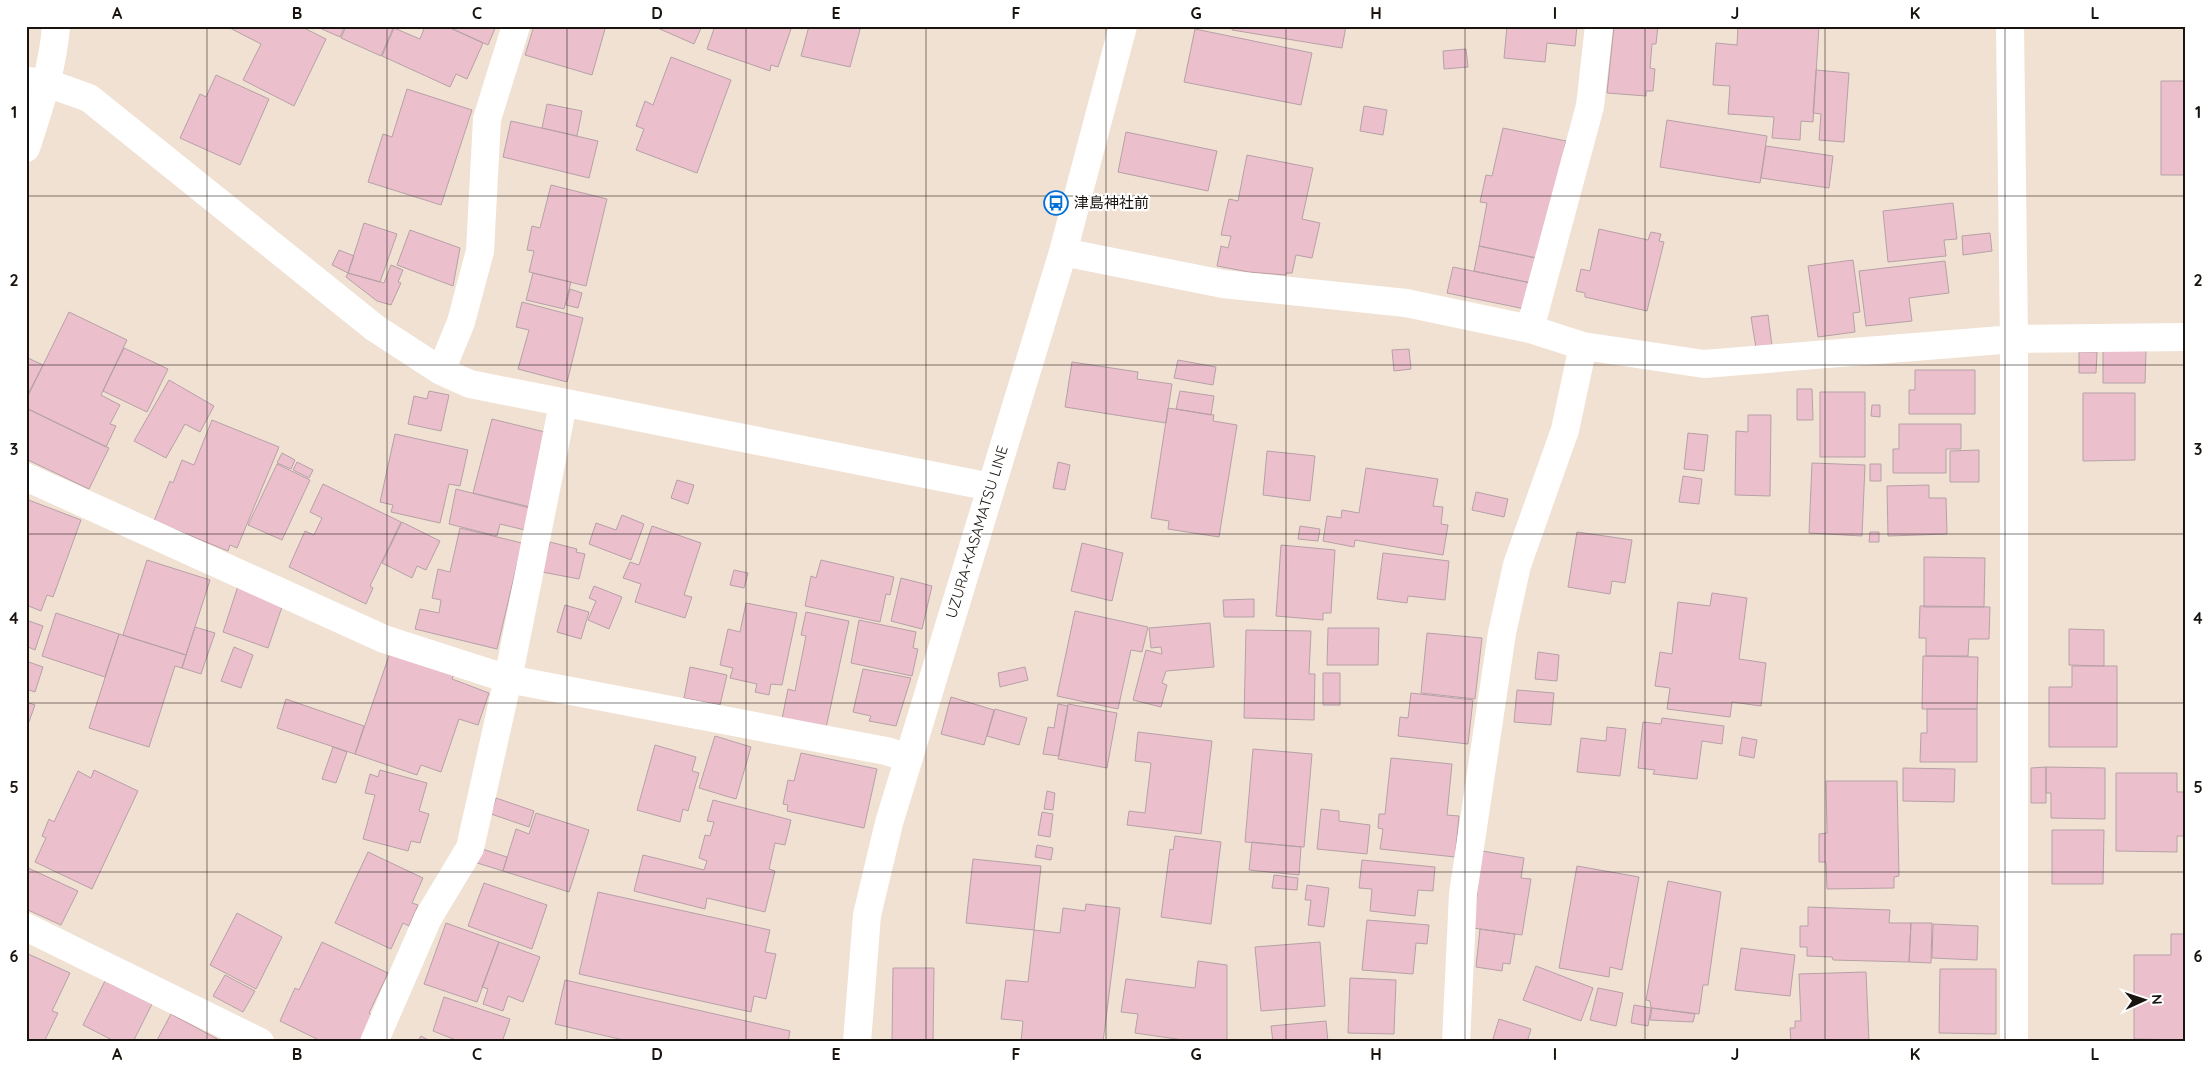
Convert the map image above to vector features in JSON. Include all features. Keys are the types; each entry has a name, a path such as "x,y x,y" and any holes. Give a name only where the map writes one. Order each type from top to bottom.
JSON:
{"street":[{"path":"26,148 36,82 55,38 77,26"},
{"path":"441,371 461,322 480,251 487,119 516,26"},
{"name":"UZURA-KASAMATSU LINE","path":"857,1042 867,915 889,823 1063,252 1124,26"},
{"path":"1530,329 1590,106 1599,26"},
{"path":"2010,26 2014,339 2014,1042"},
{"path":"36,82 89,98 375,328 441,371 470,384 563,404 991,487"},
{"path":"1063,252 1223,284 1406,303 1530,329 1583,346 1704,364 2014,339 2186,337"},
{"path":"1456,1042 1463,894 1502,633 1517,565 1565,430 1583,346"},
{"path":"374,1042 428,918 470,848 508,679 563,404"},
{"path":"26,476 384,639 508,679 886,751 909,758"},
{"path":"26,926 260,1042"}],"building":[{"path":"226,26 300,26 326,39 294,106 243,80 261,44"},
{"path":"315,26 345,26 340,37"},
{"path":"346,26 394,26 381,56 341,38"},
{"path":"425,26 446,26 483,43 467,79 456,74 450,87 382,56 394,28 420,39"},
{"path":"446,26 496,26 488,45"},
{"path":"534,26 597,26 605,29 592,75 525,55"},
{"path":"653,26 702,26 694,44"},
{"path":"715,26 792,26 778,67 771,65 770,71 707,49"},
{"path":"809,26 861,26 850,67 801,56"},
{"path":"1233,26 1346,26 1342,48 1232,30"},
{"path":"1507,26 1577,26 1575,46 1547,43 1545,62 1504,58"},
{"path":"1614,26 1658,26 1656,44 1652,44 1650,68 1655,69 1653,91 1646,91 1646,96 1607,93"},
{"path":"1738,26 1819,26 1813,122 1801,121 1800,140 1772,138 1774,117 1728,114 1730,86 1713,85 1716,43 1737,45"},
{"path":"1195,29 1312,53 1301,105 1184,82"},
{"path":"1466,49 1468,67 1444,69 1443,51"},
{"path":"671,57 731,80 697,173 636,150 644,129 636,126 645,101 653,105"},
{"path":"1816,70 1849,73 1844,142 1819,140 1821,114 1813,113"},
{"path":"216,75 269,99 240,165 180,138 200,94 206,97"},
{"path":"2161,81 2186,81 2186,175 2161,175"},
{"path":"407,89 472,110 441,205 368,182 383,134 392,137"},
{"path":"547,104 582,111 577,136 542,128"},
{"path":"1364,106 1387,110 1383,135 1360,131"},
{"path":"1667,120 1767,136 1760,183 1660,167"},
{"path":"511,121 598,141 589,178 503,157"},
{"path":"1503,128 1566,141 1541,259 1479,246 1487,203 1480,202 1486,175 1492,176"},
{"path":"1126,132 1217,151 1208,191 1118,172"},
{"path":"1766,146 1833,156 1829,188 1761,178"},
{"path":"1247,155 1313,168 1302,219 1320,223 1312,258 1296,255 1292,273 1286,273 1286,275 1249,272 1217,266 1221,246 1228,248 1231,236 1221,235 1229,199 1238,201"},
{"path":"551,185 607,199 586,286 529,272 534,251 527,250 532,226 540,228"},
{"path":"1953,203 1957,239 1944,240 1946,256 1888,262 1883,211"},
{"path":"364,223 397,234 380,282 348,273"},
{"path":"1599,229 1648,240 1651,232 1661,234 1659,241 1664,242 1647,311 1585,297 1585,293 1576,291 1581,269 1590,271"},
{"path":"410,230 460,248 453,286 397,265"},
{"path":"1990,233 1992,251 1963,255 1962,236"},
{"path":"1479,246 1541,259 1531,283 1474,271"},
{"path":"339,250 354,256 348,273 332,265"},
{"path":"1853,260 1860,312 1853,313 1855,332 1818,337 1808,266"},
{"path":"1945,261 1949,293 1909,298 1912,321 1866,326 1859,271"},
{"path":"391,265 403,270 398,282 401,283 391,305 377,301 346,277 348,273 384,283"},
{"path":"1453,267 1531,283 1525,309 1447,293"},
{"path":"533,273 571,282 564,309 526,300"},
{"path":"570,289 582,293 578,308 566,305"},
{"path":"522,302 583,318 567,382 518,369 529,330 516,327"},
{"path":"69,312 127,340 101,395 120,405 110,424 116,426 106,447 26,408 26,400"},
{"path":"1768,315 1772,346 1756,348 1751,317"},
{"path":"124,348 168,369 147,412 103,391"},
{"path":"1409,349 1411,369 1394,371 1392,350"},
{"path":"2103,350 2146,350 2145,383 2103,383"},
{"path":"2079,352 2097,352 2096,373 2079,373"},
{"path":"26,357 43,365 26,398"},
{"path":"1178,360 1216,367 1213,385 1174,378"},
{"path":"1072,362 1138,372 1137,379 1172,384 1166,423 1065,407"},
{"path":"1915,370 1975,370 1975,414 1909,414 1909,390 1915,390"},
{"path":"169,380 214,406 200,432 185,424 166,458 134,441"},
{"path":"1797,389 1812,389 1813,420 1797,420"},
{"path":"429,391 449,395 441,431 408,424 414,396 427,399"},
{"path":"1180,391 1214,396 1211,415 1176,409"},
{"path":"1820,392 1865,392 1865,457 1820,457"},
{"path":"2083,393 2135,393 2135,460 2083,461"},
{"path":"1872,405 1880,405 1880,417 1871,416"},
{"path":"26,408 109,448 89,489 26,459"},
{"path":"1168,408 1214,415 1213,421 1237,425 1219,537 1168,529 1169,521 1151,518"},
{"path":"1748,415 1771,415 1770,496 1735,495 1736,431 1748,432"},
{"path":"492,419 553,434 534,508 473,493"},
{"path":"212,420 279,447 237,548 230,545 228,551 154,521 170,481 173,483 182,460 194,465"},
{"path":"1899,424 1961,424 1961,449 1946,449 1946,473 1893,473 1893,449 1899,449"},
{"path":"1688,433 1708,435 1704,471 1684,469"},
{"path":"395,434 468,450 460,486 449,484 440,523 391,512 393,505 380,502"},
{"path":"1979,450 1979,482 1950,482 1950,451"},
{"path":"1267,451 1315,456 1310,501 1263,495"},
{"path":"282,453 295,460 291,469 277,463"},
{"path":"297,462 313,470 309,478 293,470"},
{"path":"1058,462 1070,465 1065,490 1053,488"},
{"path":"1812,463 1865,465 1862,536 1809,533"},
{"path":"277,464 310,480 282,540 248,525"},
{"path":"1870,464 1881,464 1881,481 1870,481"},
{"path":"1366,468 1438,479 1433,506 1443,507 1441,524 1448,525 1443,555 1355,540 1354,547 1323,541 1327,516 1341,518 1342,510 1359,513"},
{"path":"1683,476 1702,479 1699,504 1679,502"},
{"path":"677,480 694,485 688,504 671,498"},
{"path":"323,484 401,522 370,586 373,588 366,604 289,567 305,531 314,535 322,518 310,512"},
{"path":"1929,485 1929,498 1946,498 1947,534 1888,536 1887,486"},
{"path":"456,489 534,509 529,531 500,524 497,536 449,524"},
{"path":"1476,492 1508,499 1504,517 1472,510"},
{"path":"26,499 81,520 53,597 47,595 41,611 26,605"},
{"path":"622,515 644,524 631,560 589,544 596,523 616,530"},
{"path":"402,522 440,541 426,570 417,566 412,578 382,563"},
{"path":"652,526 701,543 684,595 692,597 685,618 635,602 641,584 623,578 630,562 639,565"},
{"path":"1300,526 1320,529 1318,541 1298,539"},
{"path":"460,528 522,543 497,649 415,629 420,609 439,613 441,600 432,598 438,569 450,572"},
{"path":"1577,532 1632,540 1625,583 1612,581 1610,594 1568,587"},
{"path":"1870,532 1879,532 1879,542 1869,542"},
{"path":"550,542 577,549 576,552 585,554 579,579 542,572"},
{"path":"1082,543 1123,553 1112,601 1071,591"},
{"path":"1281,545 1335,550 1331,613 1323,613 1323,620 1276,616"},
{"path":"1383,553 1449,561 1445,600 1408,596 1407,603 1377,599"},
{"path":"1924,557 1985,558 1984,607 1924,607"},
{"path":"147,560 210,580 186,655 123,635"},
{"path":"821,560 894,577 890,595 886,594 880,622 805,606 811,576 816,578"},
{"path":"734,570 748,573 744,588 730,585"},
{"path":"901,578 932,586 922,629 891,621"},
{"path":"238,586 284,601 268,648 223,632"},
{"path":"594,586 622,597 609,629 588,620 596,601 589,598"},
{"path":"1712,593 1747,598 1739,659 1766,663 1761,706 1732,702 1730,717 1667,709 1670,688 1655,686 1660,652 1672,654 1678,602 1710,606"},
{"path":"1254,599 1254,617 1224,617 1223,600"},
{"path":"746,603 797,613 782,685 771,684 769,695 755,692 757,684 730,678 733,668 720,665 728,629 740,632"},
{"path":"565,605 589,612 581,639 557,632"},
{"path":"1920,606 1990,607 1989,639 1969,639 1968,656 1926,656 1926,638 1919,638"},
{"path":"1075,611 1148,627 1142,652 1131,650 1118,709 1057,696"},
{"path":"806,612 849,621 826,728 782,719 788,689 795,691 806,636 801,635"},
{"path":"56,613 119,634 105,677 42,656"},
{"path":"26,620 43,626 35,650 26,646"},
{"path":"859,620 916,632 913,648 918,649 912,676 851,663"},
{"path":"1210,623 1214,667 1166,671 1162,683 1167,685 1161,707 1133,700 1146,650 1162,654 1161,647 1151,648 1149,628"},
{"path":"195,627 215,633 201,674 182,668"},
{"path":"1328,628 1379,628 1378,665 1327,665"},
{"path":"2069,629 2104,630 2104,666 2069,665"},
{"path":"1246,630 1311,631 1309,674 1315,674 1314,720 1244,718"},
{"path":"1427,633 1482,638 1475,699 1421,693"},
{"path":"119,634 186,655 182,668 175,666 149,747 89,728"},
{"path":"234,647 253,655 241,688 221,681"},
{"path":"1538,652 1559,655 1557,681 1535,679"},
{"path":"390,653 454,674 452,679 489,693 478,725 459,719 441,772 421,765 417,775 355,754"},
{"path":"1923,656 1978,657 1977,709 1922,709"},
{"path":"26,661 43,667 35,692 26,689"},
{"path":"2072,666 2117,666 2117,747 2049,747 2049,687 2072,687"},
{"path":"690,667 727,675 720,705 684,698"},
{"path":"1025,667 1028,680 1000,687 998,673"},
{"path":"863,669 911,678 896,726 869,721 871,716 853,712"},
{"path":"1323,673 1340,673 1340,705 1323,705"},
{"path":"1517,690 1554,693 1551,725 1514,722"},
{"path":"1411,693 1473,700 1468,744 1398,736 1400,717 1408,718"},
{"path":"951,697 994,710 984,745 941,734"},
{"path":"286,699 364,726 355,754 277,728"},
{"path":"26,702 35,705 26,730"},
{"path":"1058,704 1068,706 1059,756 1043,754 1048,727 1054,728"},
{"path":"1068,704 1117,713 1107,768 1058,759"},
{"path":"995,709 1027,718 1019,745 987,736"},
{"path":"1927,709 1977,709 1977,762 1920,762 1921,733 1927,733"},
{"path":"1662,718 1724,726 1722,744 1702,741 1697,779 1653,774 1655,770 1638,768 1643,722 1661,724"},
{"path":"1607,727 1626,729 1620,776 1577,772 1581,738 1606,741"},
{"path":"1138,732 1212,741 1201,834 1127,825 1129,811 1145,813 1151,763 1135,761"},
{"path":"715,736 751,747 736,799 699,788"},
{"path":"1742,737 1757,740 1754,758 1739,755"},
{"path":"655,745 696,757 692,771 699,773 688,811 683,809 680,822 637,810"},
{"path":"333,747 347,752 336,783 322,779"},
{"path":"1253,749 1312,754 1304,847 1245,842"},
{"path":"801,753 877,769 864,828 787,811 788,805 783,804 788,780 794,781"},
{"path":"1391,758 1452,764 1447,815 1459,816 1455,857 1380,849 1383,829 1378,828 1379,814 1385,814"},
{"path":"2046,767 2046,803 2031,803 2031,768"},
{"path":"2046,767 2105,768 2105,819 2051,818 2051,793 2046,793"},
{"path":"1903,768 1955,769 1954,802 1903,801"},
{"path":"94,770 138,791 92,889 35,862 46,838 42,836 49,819 54,822 78,771 91,778"},
{"path":"380,770 427,783 419,811 429,814 420,843 411,841 408,851 363,839 375,795 365,793 370,774 378,777"},
{"path":"2116,773 2177,773 2177,792 2186,792 2186,836 2177,836 2177,852 2116,851"},
{"path":"1826,781 1897,781 1899,876 1894,877 1894,888 1827,889 1826,862 1819,862 1819,834 1827,833"},
{"path":"1047,791 1055,793 1053,810 1044,809"},
{"path":"496,798 534,811 529,827 491,814"},
{"path":"713,800 791,820 785,845 775,843 769,869 775,871 765,912 707,898 705,909 634,891 643,855 704,870 707,861 699,858 705,835 710,836 714,822 707,821"},
{"path":"1321,809 1339,811 1339,821 1370,825 1367,854 1317,849"},
{"path":"1042,812 1053,814 1050,837 1038,835"},
{"path":"536,813 589,830 569,892 503,871 516,829 529,834"},
{"path":"2052,830 2104,830 2103,884 2052,884"},
{"path":"1175,836 1221,842 1211,924 1161,917 1170,849 1173,850"},
{"path":"1252,842 1301,847 1299,875 1249,870"},
{"path":"1037,845 1053,848 1051,860 1035,857"},
{"path":"479,848 507,857 503,871 474,862"},
{"path":"1482,851 1524,858 1521,878 1531,879 1522,935 1473,928"},
{"path":"368,852 423,878 412,903 418,905 409,926 403,923 391,949 335,923"},
{"path":"973,859 1041,866 1034,930 966,923"},
{"path":"1362,860 1435,867 1433,891 1418,890 1415,916 1370,911 1372,889 1359,888"},
{"path":"1577,866 1639,877 1622,970 1610,967 1609,977 1559,968"},
{"path":"26,867 78,891 61,925 26,909"},
{"path":"1274,875 1298,878 1297,890 1272,888"},
{"path":"1668,881 1721,892 1708,985 1703,985 1699,1014 1651,1008 1650,1001 1646,1000"},
{"path":"484,883 547,905 532,949 468,926"},
{"path":"1307,885 1329,888 1324,927 1308,925 1311,900 1305,900"},
{"path":"598,892 770,930 765,952 776,954 766,999 754,996 751,1012 579,974"},
{"path":"1086,904 1120,908 1103,1042 1021,1042 1023,1021 1001,1019 1006,980 1028,982 1034,930 1060,933 1063,908 1085,911"},
{"path":"1808,907 1890,910 1889,923 1911,923 1909,962 1833,960 1832,957 1807,956 1807,947 1800,947 1800,926 1808,926"},
{"path":"237,913 282,937 256,989 210,965"},
{"path":"1367,920 1429,925 1427,944 1416,943 1413,974 1362,970"},
{"path":"446,923 499,942 477,1002 424,984"},
{"path":"1911,923 1932,923 1931,963 1909,962"},
{"path":"1933,924 1978,926 1977,960 1932,958"},
{"path":"1480,929 1515,934 1510,964 1503,963 1502,971 1476,967"},
{"path":"2171,934 2186,934 2186,1040 2134,1039 2134,955 2171,955"},
{"path":"322,942 388,973 369,1013 376,1019 365,1042 338,1042 334,1040 333,1042 323,1042 280,1021 295,988 299,990"},
{"path":"499,942 540,957 523,1002 508,996 503,1011 483,1004 488,989 482,987"},
{"path":"1320,942 1325,1006 1261,1011 1255,947"},
{"path":"1741,948 1795,955 1790,996 1735,990"},
{"path":"26,953 70,973 52,1011 58,1013 44,1042 26,1042"},
{"path":"1198,961 1227,965 1227,1042 1197,1042 1135,1033 1138,1014 1121,1012 1126,979 1195,988"},
{"path":"1536,966 1593,988 1581,1021 1523,1000"},
{"path":"893,968 934,968 933,1042 892,1042"},
{"path":"1940,969 1996,969 1996,1034 1939,1033"},
{"path":"1866,972 1869,1042 1791,1042 1790,1028 1795,1028 1795,1021 1801,1021 1799,974"},
{"path":"225,975 255,991 243,1012 213,996"},
{"path":"1350,978 1396,980 1394,1034 1348,1033"},
{"path":"565,980 790,1031 788,1042 632,1042 555,1024"},
{"path":"105,981 152,1004 133,1042 116,1042 83,1025"},
{"path":"1598,988 1623,993 1616,1026 1590,1020"},
{"path":"444,997 510,1019 502,1042 461,1042 433,1031"},
{"path":"1634,1005 1651,1008 1648,1026 1631,1023"},
{"path":"1652,1008 1695,1014 1693,1022 1650,1020"},
{"path":"171,1014 223,1042 156,1042"},
{"path":"1499,1019 1531,1029 1527,1042 1492,1042"},
{"path":"1326,1021 1328,1042 1273,1042 1271,1026"},
{"path":"421,1036 432,1042 417,1042"}],"place":[{"name":"津島神社前","path":"1056,203"}]}
